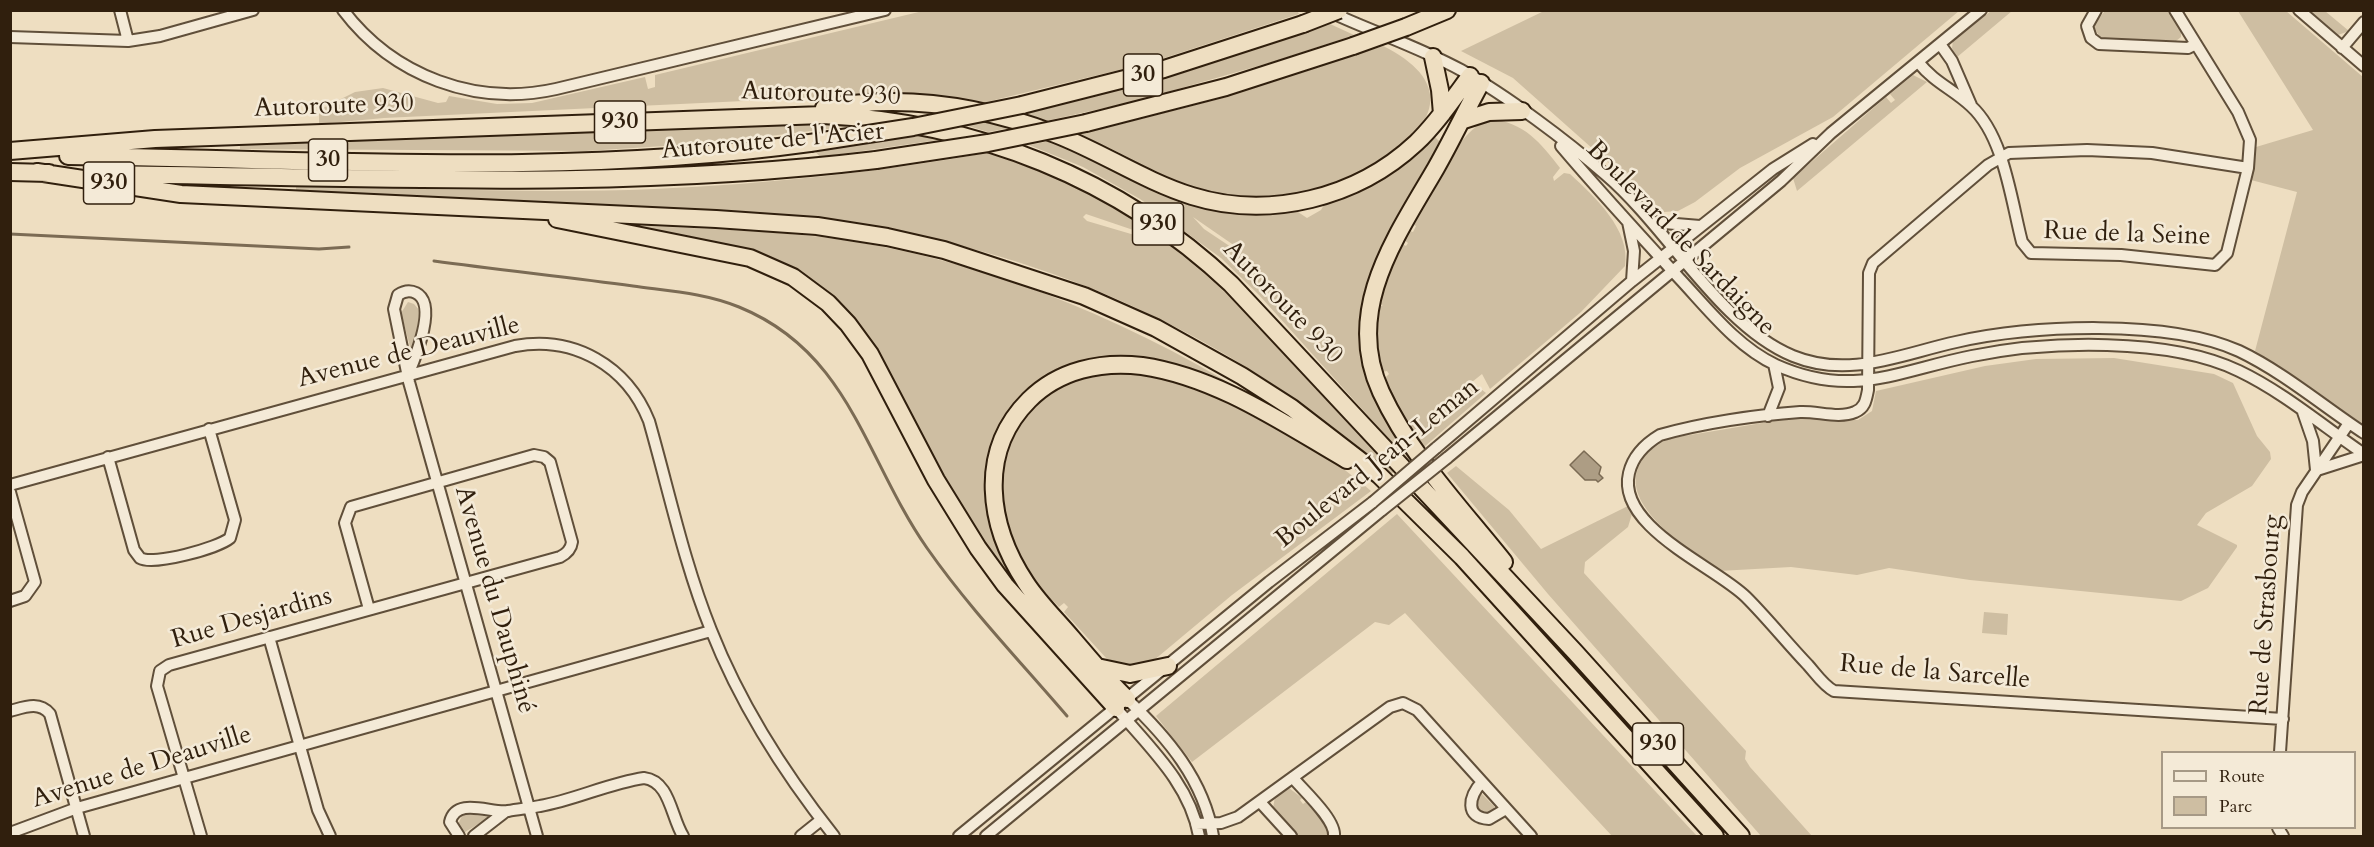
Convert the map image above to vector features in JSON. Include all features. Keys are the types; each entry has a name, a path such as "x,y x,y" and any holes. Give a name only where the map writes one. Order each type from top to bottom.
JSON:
{"highway":[{"name":"Autoroute de l'Acier","path":"10,153 518,163 655,158 810,143 913,127 1022,105 1172,67 1339,10"},
{"name":"Autoroute de l'Acier","path":"10,172 598,180 733,174 876,160 1086,123 1226,87 1353,46 1447,10"},
{"path":"1433,57 1442,114"},
{"path":"785,115 878,101 918,102 966,108 1055,134 1193,196 1233,204 1263,206 1311,199 1364,180 1408,150 1475,80"},
{"path":"1475,80 1464,120 1378,272 1368,313 1371,364 1381,393 1416,451 1575,652"},
{"path":"1464,120 1489,112 1522,111"},
{"name":"Autoroute 930","path":"10,153 155,139 785,115 836,116 898,121 991,143 1071,174 1155,222 1206,261 1251,304 1575,652 1741,837"},
{"name":"930","path":"37,172 181,194 807,225 899,239 991,264 1096,302 1207,355 1292,408 1388,483 1467,562 1714,837"},
{"path":"509,209 615,232 735,253 783,272 820,296 849,324 870,354 936,480 978,548 1005,585 1121,704"},
{"path":"1121,704 1097,667 1026,584 1005,543 994,508 993,473 1004,435 1022,408 1045,386 1066,374 1095,366 1133,365 1176,374 1243,401 1388,483"},
{"path":"1097,667 1130,674 1168,666"}],"street":[{"path":"120,10 128,41"},
{"path":"10,37 128,41 160,36 235,13 253,10"},
{"path":"343,10 376,46 422,74 464,89 512,94 556,89 885,10"},
{"name":"Boulevard de Sardaigne","path":"1326,10 1433,57 1475,80 1522,111 1607,176 1746,326 1778,349 1799,358 1826,365 1851,367 1868,365 1954,342 2019,332 2092,328 2157,333 2204,340 2239,351 2364,433"},
{"name":"Boulevard Jean-Leman","path":"986,837 1685,261 1781,181 1831,133 1981,10"},
{"path":"2096,10 2087,26 2089,34 2099,44 2188,48 2196,44"},
{"name":"Rue de la Seine","path":"1941,44 1952,61 1971,105 1992,132 2022,242 2031,254 2121,255 2206,266 2219,263 2227,253 2250,146 2245,125 2175,10"},
{"path":"2299,10 2342,48 2363,63"},
{"path":"2342,48 2364,22"},
{"name":"Rue de la Seine","path":"1918,62 1933,80 1971,105"},
{"name":"Boulevard de Sardaigne","path":"1549,132 1672,271 1738,339 1774,364 1826,380 1868,382 1997,352 2063,346 2127,347 2192,356 2229,367 2253,378 2364,455"},
{"name":"Boulevard Jean-Leman","path":"959,837 1373,501 1660,258 1773,169 1831,133"},
{"path":"2000,157 2009,153 2108,150 2174,155 2247,168"},
{"name":"Rue de la Sarcelle","path":"2000,157 1873,262 1869,273 1866,402 1854,413 1802,412 1671,432 1653,439 1634,460 1628,477 1628,492 1637,509 1656,530 1692,561 1744,596 1830,689 1876,694 2283,719"},
{"path":"1628,222 1634,251 1632,281"},
{"path":"1652,222 1700,226"},
{"name":"Avenue du Dauphiné","path":"408,375 419,344 426,309 422,298 411,292 402,292 394,304 408,375 537,837"},
{"name":"Avenue de Deauville","path":"10,485 515,346 541,343 581,350 616,372 635,394 649,422 689,566 711,631 760,730 834,837"},
{"path":"1768,416 1779,388 1774,364"},
{"path":"2303,412 2313,441 2316,470 2364,455"},
{"name":"Rue de Strasbourg","path":"2280,751 2296,515 2300,495 2349,423"},
{"path":"108,457 134,550 140,558 156,561 220,544 230,538 235,520 209,429"},
{"name":"Rue Desjardins","path":"184,778 157,686 160,671 169,665 560,557 570,549 572,542 551,465 544,457 534,455 437,482"},
{"path":"369,609 345,523 347,512 360,503 437,482"},
{"path":"10,492 34,582 25,596 10,601"},
{"name":"Avenue de Deauville","path":"10,833 76,808 711,631"},
{"path":"269,637 318,810 330,837"},
{"path":"1196,824 1231,820 1260,802 1390,707 1403,703 1417,710 1531,837"},
{"path":"1121,704 1140,711 1184,764 1199,790 1213,837"},
{"path":"1121,704 1128,722 1168,769 1196,824 1199,837"},
{"path":"10,711 32,705 42,707 50,714 84,837"},
{"path":"184,778 201,837"},
{"path":"459,837 450,822 456,812 480,808 505,812 529,808 647,778 662,787 683,837"},
{"path":"1293,778 1330,821 1335,830 1334,837"},
{"path":"1482,783 1473,792 1470,801 1475,814 1489,819 1506,809"},
{"path":"1260,802 1291,837"},
{"path":"474,837 505,812"},
{"path":"801,837 821,820"}],"green space":[{"path":"1297,10 1299,14 1152,62 978,104 942,96 892,94 384,118 319,124 319,110 355,92 383,88 438,103 446,102 449,96 497,104 532,103 645,77 648,89 655,87 655,75 923,11"},
{"path":"1544,11 1959,11 1833,117 1740,168 1695,202 1678,211 1664,212 1513,78 1461,51"},
{"path":"1991,11 2012,11 1956,58 1952,48 1953,40"},
{"path":"2105,11 2168,11 2181,31 2181,37 2176,41 2100,38 2093,25"},
{"path":"2238,11 2286,11 2363,77 2363,424 2255,351 2297,192 2251,180 2256,147 2313,130"},
{"path":"2309,11 2325,11 2349,31 2338,35"},
{"path":"1328,23 1354,35 1279,60 1136,101 1041,122 1018,114 1174,74"},
{"path":"1383,46 1405,59 1420,72 1428,86 1430,101 1427,115 1418,130 1403,144 1363,173 1323,189 1270,198 1227,197 1213,194 1170,180 1118,152 1077,135 1219,99"},
{"path":"1913,75 1927,82 1797,191 1793,178 1886,97 1891,103 1895,100 1890,94"},
{"path":"1490,119 1513,124 1531,135 1560,168 1553,177 1554,181 1564,173 1570,174 1590,193 1617,227 1625,253 1625,266 1581,312 1490,389 1482,374 1472,382 1486,393 1424,447 1399,410 1385,378 1389,374 1387,371 1383,372 1377,340 1378,308 1383,305 1379,304 1389,268 1402,244 1406,246 1408,243 1404,240 1410,231 1413,232 1416,226 1414,225 1446,164 1467,136 1478,125"},
{"path":"990,120 1015,127 988,132 965,125"},
{"path":"798,123 861,125 711,143 586,151 240,149 240,144"},
{"path":"922,133 945,139 820,157 814,150"},
{"path":"1433,135 1440,142 1388,233 1378,256 1369,280 1360,333 1413,456 1408,460 1259,295 1221,258 1140,199 1083,167 1029,145 1055,140 1114,166 1272,213 1295,210 1307,218 1321,210 1325,203 1372,184","holes":["1193,217 1235,246 1237,251 1204,229"]},
{"path":"992,152 1055,176 1113,206 1166,242 1215,283 1261,327 1395,471 1391,474 1333,427 1273,384 1212,347 1150,314 1085,286 1018,262 948,242 874,227 296,192 296,186 520,191 654,189 824,176 908,166","holes":["1086,214 1145,234 1148,239 1087,221 1083,217"]},
{"path":"629,225 740,230 824,237 907,252 962,266 1069,303 1121,326 1172,351 1270,408 1189,373 1055,373 988,462 987,500 1054,625 994,563 825,293"},
{"path":"408,302 414,304 420,311 412,354 401,313"},
{"path":"2114,358 2214,374 2233,383 2257,436 2270,452 2271,459 2252,486 2206,513 2197,525 2237,547 2208,588 2181,601 1970,580 1889,568 1857,575 1791,567 1719,571 1675,539 1660,525 1647,510 1639,495 1636,480 1640,464 1653,448 1672,438 1798,417 1858,420 1872,411 1876,391 1985,366 2036,359"},
{"path":"1095,372 1166,378 1226,399 1304,442 1329,458 1371,491 1232,595 1153,661 1133,667 1107,659 1064,612 1068,607 1064,603 1059,607 1023,563 1007,528 999,491 1001,462 1011,434 1025,412 1040,397 1054,388"},
{"path":"1456,466 1509,510 1541,549 1628,506 1632,514 1628,527 1585,562 1584,573 1746,751 1745,759 1750,767 1812,836 1761,836 1548,594 1447,473"},
{"path":"1397,514 1697,836 1612,836 1405,613 1389,625 1375,622 1192,762 1156,716"},
{"path":"1984,612 2008,614 2007,635 1982,633"},
{"path":"1289,788 1302,798 1300,800 1303,804 1306,802 1327,825 1328,836 1298,836 1273,808 1275,797"},
{"path":"1481,793 1494,806 1494,811 1484,813 1478,808 1477,796"},
{"path":"468,814 490,817 465,832 458,824 462,816"}],"shaded area":[{"path":"1584,451 1601,467 1599,474 1603,478 1598,482 1585,480 1570,465"}],"waterway":[{"path":"10,234 319,249 349,247"},
{"path":"434,261 700,296 739,307 776,327 806,351 831,380 851,411 906,514 927,548 977,613 1067,716"}]}
